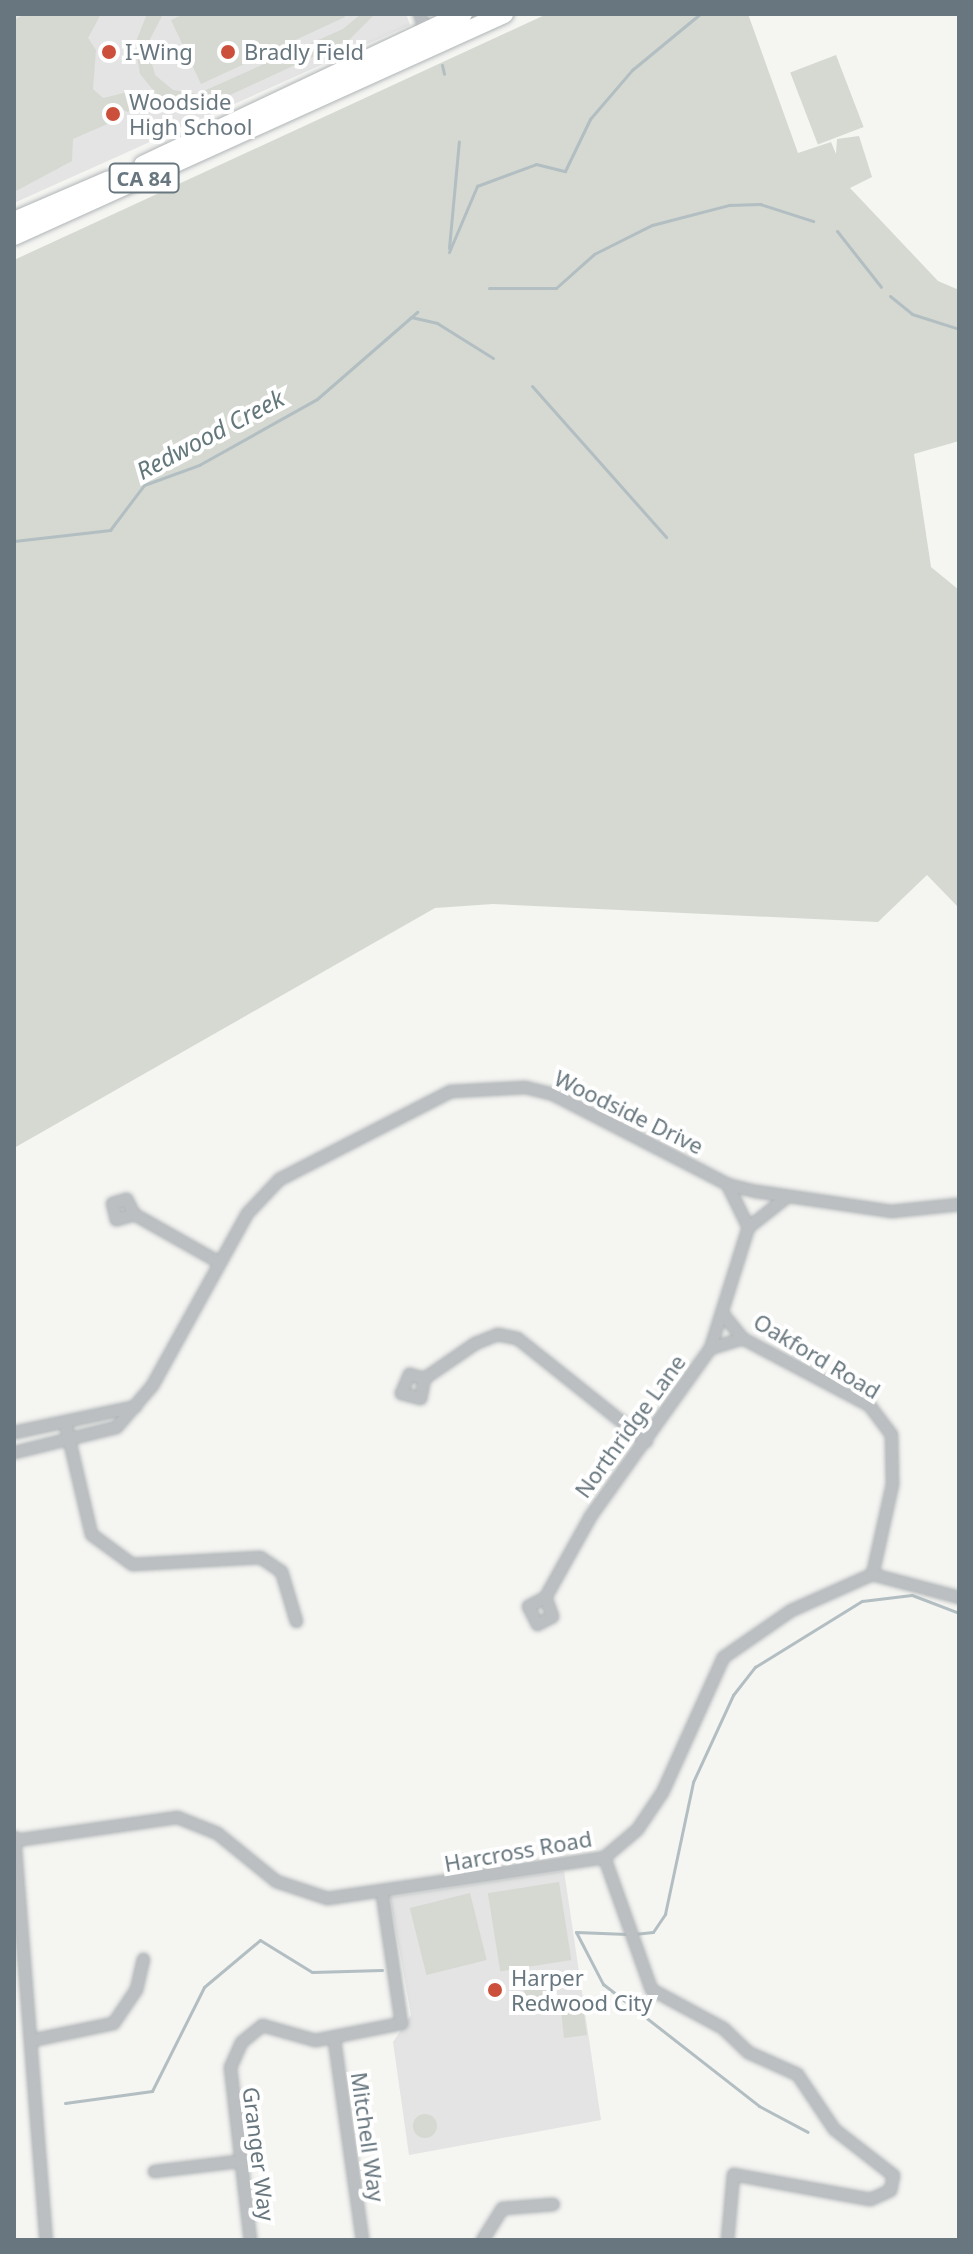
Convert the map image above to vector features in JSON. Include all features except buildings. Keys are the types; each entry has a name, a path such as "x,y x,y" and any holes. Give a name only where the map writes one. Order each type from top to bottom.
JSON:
{"main road":[{"name":"CA 84","path":"14,221 463,14"},
{"name":"CA 84","path":"14,236 426,31 504,14"}],"street":[{"name":"Woodside Drive","path":"14,1452 67,1442 116,1427 135,1405 247,1213 299,1164 450,1091 525,1087 553,1094 727,1184 786,1197 891,1211 959,1204"},
{"path":"727,1184 748,1227 786,1197"},
{"path":"134,1214 217,1261"},
{"name":"Northridge Lane","path":"545,1597 590,1516 710,1348 748,1227"},
{"name":"Oakford Road","path":"722,1313 742,1338 869,1405 891,1434 892,1484 872,1574"},
{"path":"424,1378 475,1343 497,1334 517,1338 646,1441"},
{"path":"710,1348 742,1338"},
{"path":"14,1432 135,1405"},
{"path":"65,1423 91,1534 115,1554 160,1567 228,1554 260,1557 281,1571 296,1621"},
{"path":"872,1574 959,1597"},
{"name":"Harcross Road","path":"14,1839 177,1817 217,1833 276,1881 327,1898 382,1895 604,1857 637,1829 662,1792 723,1657 791,1610 872,1574"},
{"path":"14,1839 46,2240"},
{"path":"604,1857 631,1941 651,1989 723,2028 748,2052 797,2074 834,2129 893,2175 890,2190 870,2199 733,2174 727,2240"},
{"name":"Granger Way","path":"250,2240 228,2090 241,2042 262,2025 334,2040 390,2030 404,2014 382,1895"},
{"path":"31,2040 113,2023 136,1989 143,1959"},
{"name":"Mitchell Way","path":"334,2040 362,2240"},
{"path":"154,2171 238,2161"},
{"path":"482,2240 502,2208 553,2204"}],"shaded area":[{"name":"Woodside High School","path":"14,14 406,14 410,25 14,203"},
{"path":"25,14 101,14 88,38 96,50 93,89 103,98 128,92 139,100 128,112 115,107 119,119 73,139 72,161 14,192 14,20"},
{"path":"147,14 163,14 147,45 155,75 173,90 197,94 343,29 361,14 375,14 349,40 215,102 188,107 159,97 140,74 135,44"},
{"name":"Bradly Field","path":"184,14 343,14 345,17 201,84 171,20"},
{"path":"547,14 748,14 798,153 831,142 836,154 837,139 859,136 872,177 850,188 938,281 959,290 959,441 914,454 931,567 959,590 959,908 927,875 878,922 493,904 435,908 14,1148 14,260"},
{"path":"836,55 864,127 818,144 790,73"},
{"name":"Harper Redwood City","path":"564,1871 601,2120 409,2155 393,2042 411,2015 390,1897"},
{"path":"559,1882 571,1960 500,1971 488,1893"},
{"path":"470,1893 487,1960 427,1975 410,1908"},
{"path":"538,1974 548,1978 552,1988 548,1998 538,2002 528,1998 524,1988 528,1978"},
{"path":"560,2000 582,2001 587,2035 564,2038"},
{"path":"425,2114 436,2121 437,2126 430,2137 425,2138 414,2131 413,2126 420,2115"}],"waterway":[{"name":"Redwood Creek","path":"449,252 477,186 536,164 565,171 590,119 632,70 700,14"},
{"path":"442,65 444,74"},
{"path":"449,248 459,141"},
{"path":"489,288 556,288 594,254 652,225 729,205 760,204 813,221"},
{"path":"837,231 881,287"},
{"path":"890,296 912,314 959,329"},
{"name":"Redwood Creek","path":"14,541 110,530 144,485 199,465 317,399 417,312"},
{"name":"Redwood Creek","path":"411,317 437,323 493,358"},
{"name":"Redwood Creek","path":"532,386 666,537"},
{"path":"634,1934 653,1932 665,1914 693,1782 733,1695 755,1667 862,1601 912,1595 959,1613"},
{"path":"627,1934 576,1932 603,1984 759,2106 808,2132"},
{"path":"65,2103 152,2091 204,1987 260,1940 312,1972 382,1970"}],"place":[{"name":"I-Wing","path":"109,52"},
{"name":"Bradly Field","path":"228,52"},
{"name":"Woodside High School","path":"113,114"},
{"name":"Harper Redwood City","path":"495,1990"}]}
